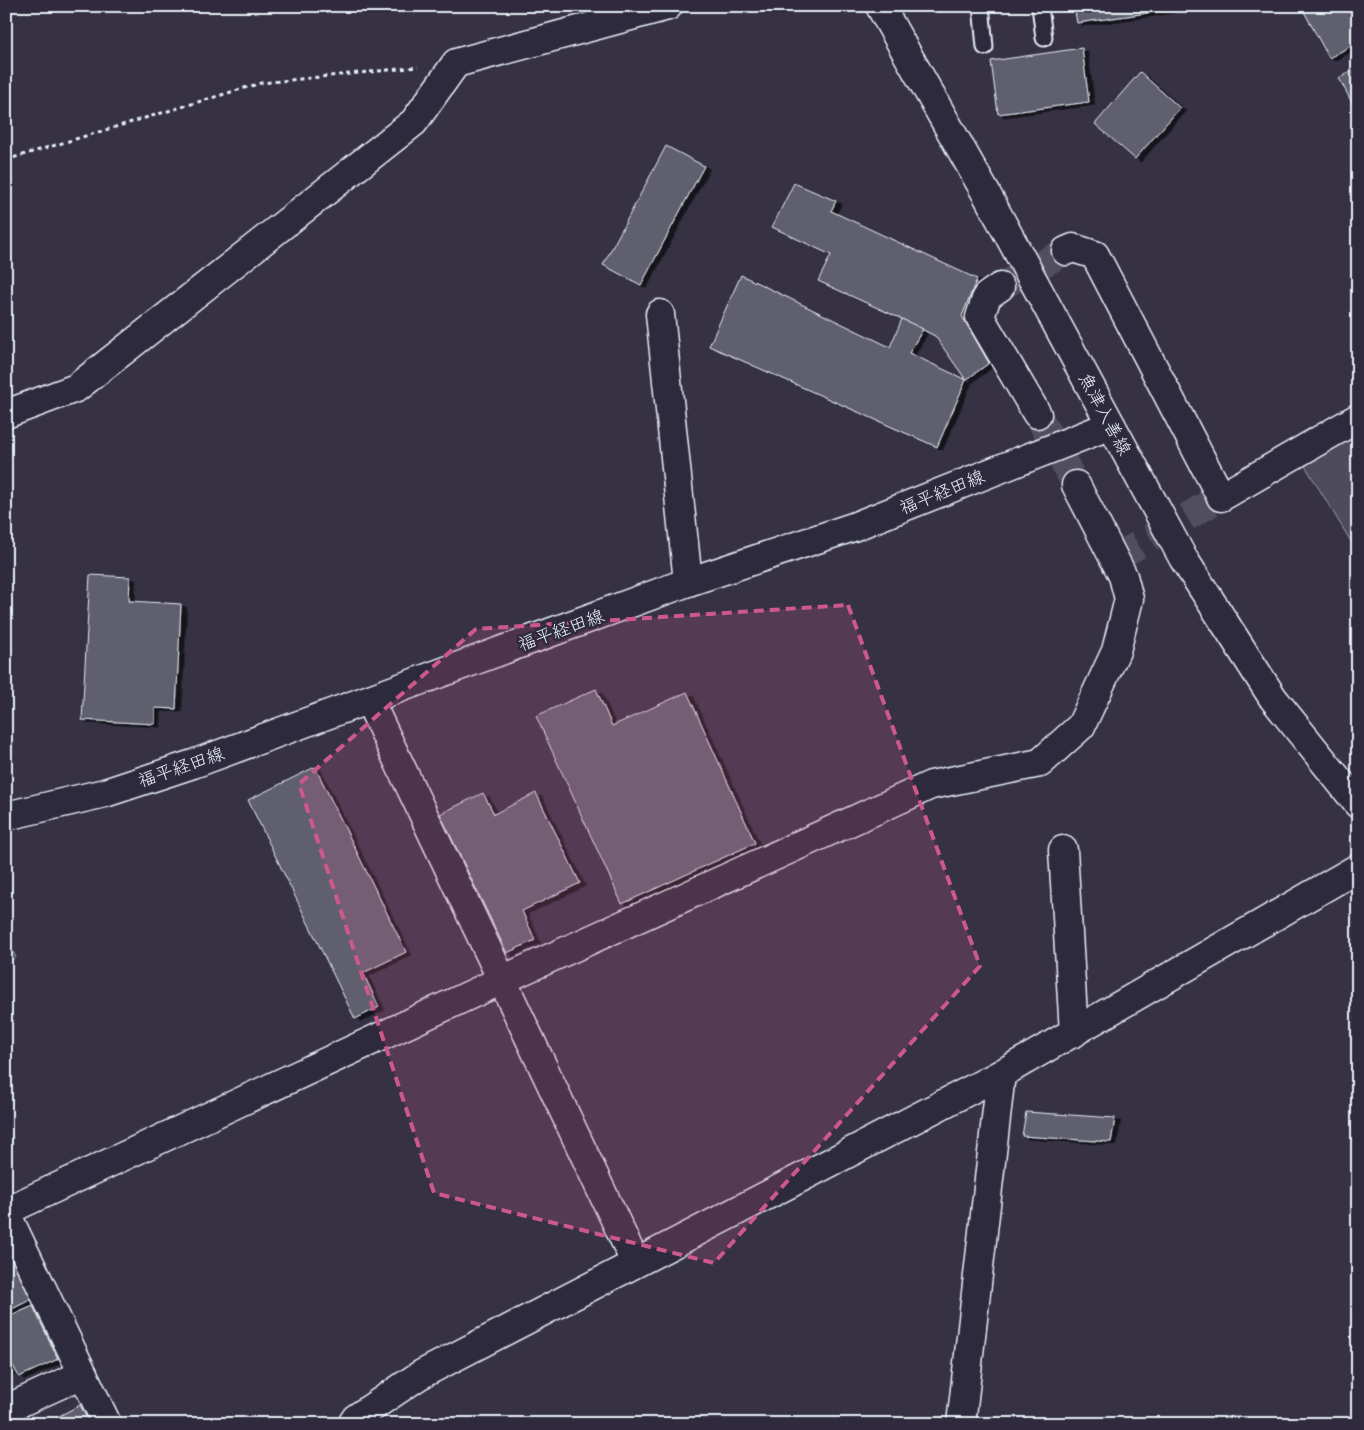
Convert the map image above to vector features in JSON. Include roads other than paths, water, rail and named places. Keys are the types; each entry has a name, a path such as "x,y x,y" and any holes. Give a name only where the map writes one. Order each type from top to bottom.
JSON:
{"street":[{"path":"6,414 76,388 84,382 414,122 456,63 668,6"},
{"name":"魚津入善線","path":"880,6 987,195 1183,558 1273,698 1358,804"},
{"path":"1066,251 1073,248 1095,255 1221,497 1358,418"},
{"path":"1000,287 987,296 980,317 1037,414"},
{"path":"660,314 688,582"},
{"name":"福平経田線","path":"6,816 105,793 193,764 688,582 853,527 1110,425"},
{"path":"106,1424 6,1212 502,980 931,785 1040,763 1081,726 1116,652 1129,599 1123,576 1076,485"},
{"path":"369,700 635,1262"},
{"path":"1063,850 1074,1033"},
{"path":"352,1424 356,1418 420,1375 635,1262 881,1138 1001,1074 1358,868"},
{"path":"962,1424 1001,1074"},
{"path":"6,1409 83,1374"}],"lane":[{"path":"982,6 985,47"},
{"path":"1040,6 1044,38"}],"tunnel":[{"path":"1000,287 1066,251"},
{"path":"1037,414 1076,485"},
{"path":"1114,559 1221,497"}]}
